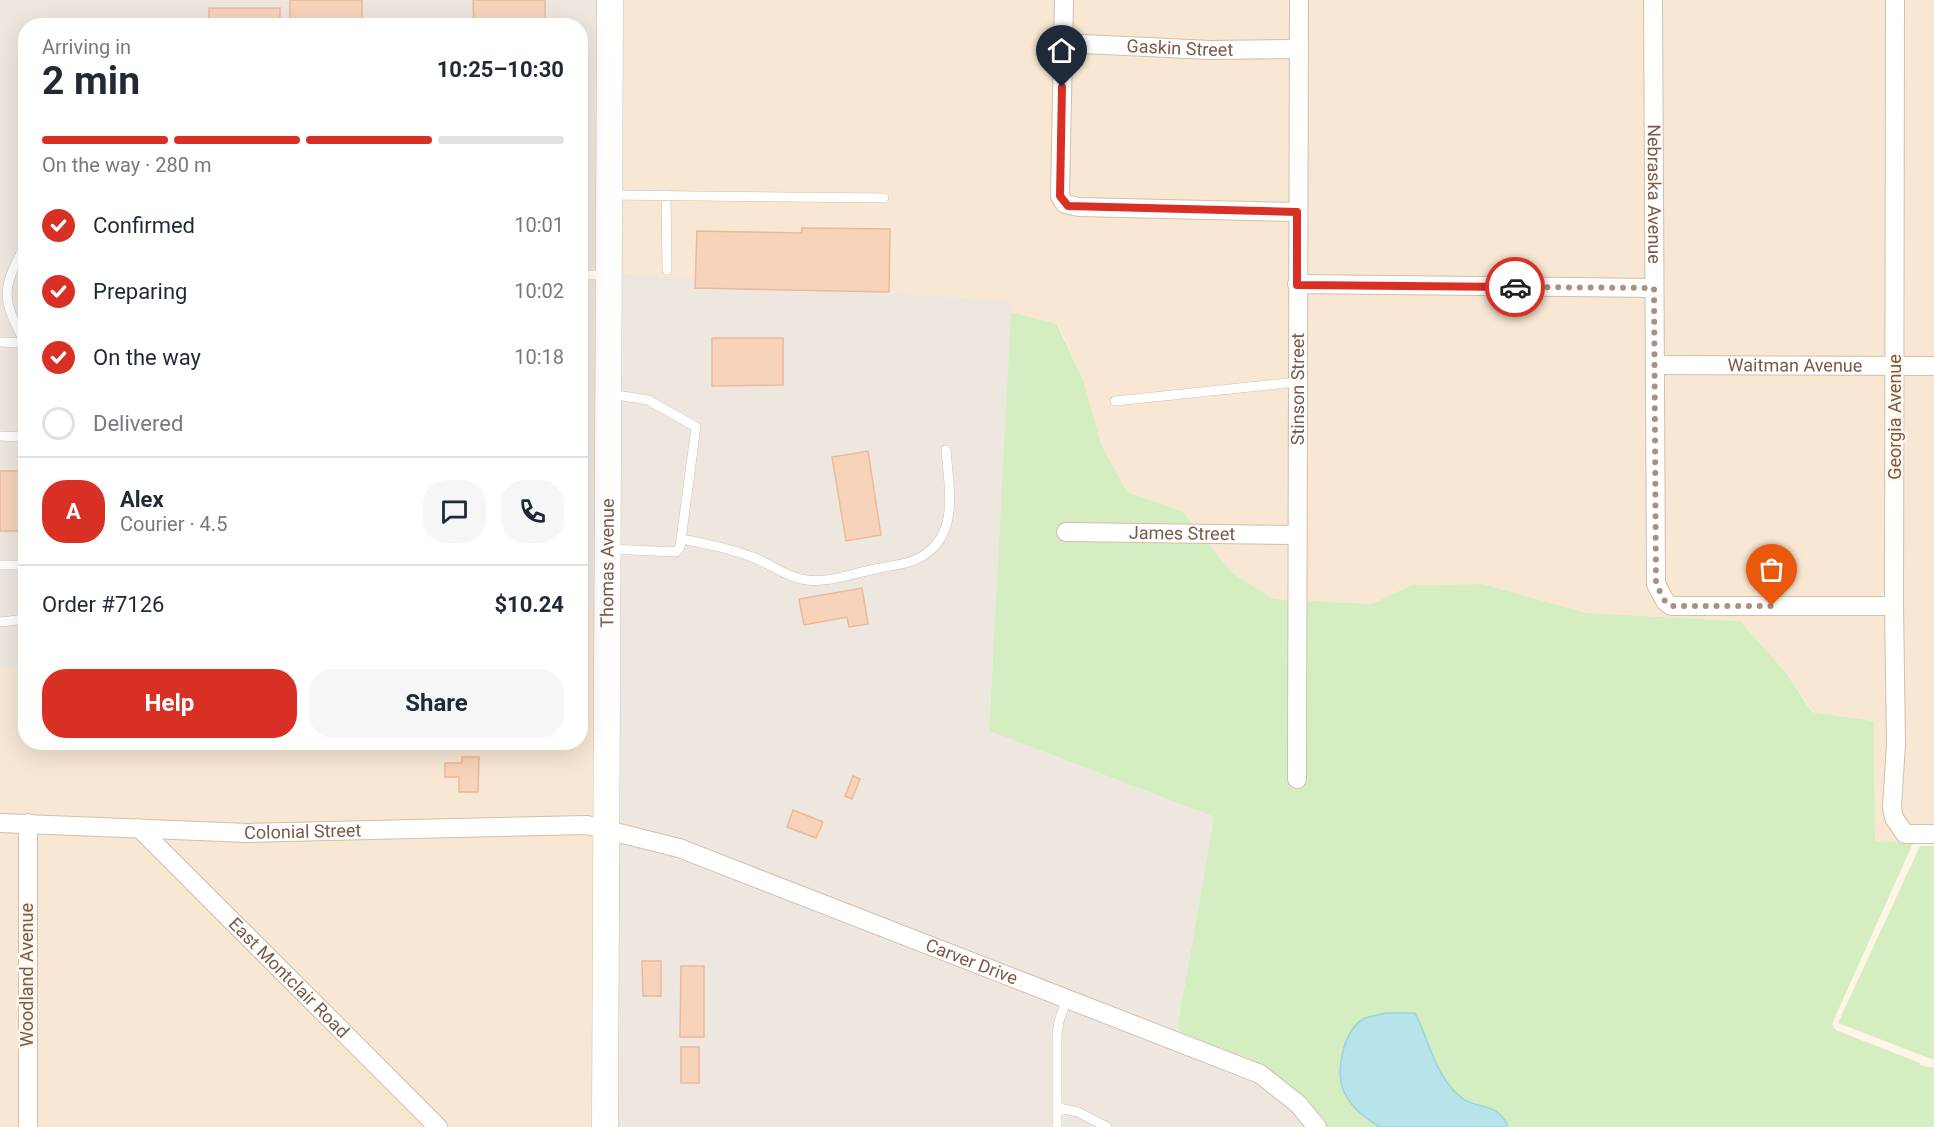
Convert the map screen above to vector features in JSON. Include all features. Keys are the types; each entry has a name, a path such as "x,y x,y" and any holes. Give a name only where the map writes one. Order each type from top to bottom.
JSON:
{"street":[{"name":"Thomas Avenue","path":"604,1127 610,0"},
{"path":"1064,0 1060,196 1065,204 1079,207 1297,212"},
{"name":"Stinson Street","path":"1297,779 1299,0"},
{"name":"Nebraska Avenue","path":"1653,0 1656,584 1665,601 1671,606 1894,606"},
{"name":"Georgia Avenue","path":"1895,0 1894,606 1896,744 1892,807 1902,832 1934,834"},
{"name":"Gaskin Street","path":"1063,43 1210,50 1298,49"},
{"path":"1297,285 1654,288"},
{"name":"Waitman Avenue","path":"1655,364 1934,366"},
{"name":"James Street","path":"1066,532 1296,535"},
{"name":"Colonial Street","path":"0,823 248,833 587,825 606,830"},
{"name":"Woodland Avenue","path":"28,823 28,1127"},
{"name":"East Montclair Road","path":"139,828 438,1127"},
{"name":"Carver Drive","path":"606,830 679,848 1260,1074 1298,1104 1317,1127"}],"lane":[{"path":"609,195 884,198"},
{"path":"666,195 667,270"},
{"path":"18,258 4,296 9,313 18,330"},
{"path":"588,275 609,275"},
{"path":"0,342 18,343"},
{"path":"1115,401 1297,382"},
{"path":"607,549 676,552 680,547 696,427 648,400 608,393"},
{"path":"0,436 18,437"},
{"path":"681,539 757,559 786,574 808,580 833,578 915,560 935,547 948,528 950,502 946,450"},
{"path":"0,565 18,565"},
{"path":"0,622 18,620"},
{"path":"1057,1127 1059,1108 1057,1035 1059,1021 1067,999"},
{"path":"1059,1108 1078,1112 1107,1127"}],"shaded area":[{"path":"0,0 602,0 595,607 588,607 588,18 18,18 18,667 0,670"},
{"path":"618,0 1934,0 1934,838 1915,840 1913,843 1875,842 1874,721 1813,712 1786,673 1740,621 1587,613 1483,584 1411,585 1372,604 1274,599 1232,573 1182,511 1127,492 1101,444 1084,382 1058,324 1011,312 1011,301 616,273"},
{"path":"616,273 1012,301 989,731 1214,817 1177,1029 1278,1090 1308,1127 613,1127"},
{"path":"595,607 596,1127 0,1127 0,670 18,666 18,750 588,750 588,608"}],"green space":[{"path":"1011,312 1057,324 1084,382 1101,444 1127,492 1182,511 1232,573 1274,599 1372,604 1411,585 1483,584 1587,613 1740,621 1786,673 1812,712 1874,721 1875,841 1913,843 1832,1024 1836,1030 1920,1063 1920,1065 1934,1068 1934,1127 1508,1127 1499,1113 1468,1102 1453,1090 1439,1070 1415,1013 1364,1117 1380,1127 1308,1127 1278,1090 1177,1029 1214,817 989,731"},
{"path":"1920,846 1934,846 1934,1060 1838,1023"}],"water":[{"path":"1386,1013 1415,1013 1439,1070 1453,1090 1468,1102 1499,1113 1508,1127 1380,1127 1359,1112 1347,1097 1341,1083 1343,1052 1350,1033 1356,1025 1365,1018"}],"building":[{"path":"290,0 362,0 362,18 290,18"},
{"path":"473,0 545,0 545,18 474,18"},
{"path":"209,8 280,8 280,18 209,18"},
{"path":"802,228 890,229 889,292 695,288 697,231 802,233"},
{"path":"712,338 783,338 783,385 712,386"},
{"path":"868,451 881,535 846,541 832,457"},
{"path":"0,471 18,471 18,531 0,531"},
{"path":"862,588 868,624 849,627 847,617 804,625 799,599"},
{"path":"462,757 479,757 478,792 459,792 459,777 445,777 445,763 462,763"},
{"path":"853,776 860,779 852,799 845,796"},
{"path":"793,810 823,822 816,838 787,827"},
{"path":"642,961 661,961 661,996 643,996"},
{"path":"681,966 704,966 704,1037 680,1037"},
{"path":"681,1047 699,1047 699,1083 681,1083"}],"way so far":[{"path":"1515,287 1654,288 1654,498 1658,590 1671,606 1772,606"}],"route":[{"path":"1062,87 1060,196 1068,206 1297,212 1297,285 1515,287"}]}
